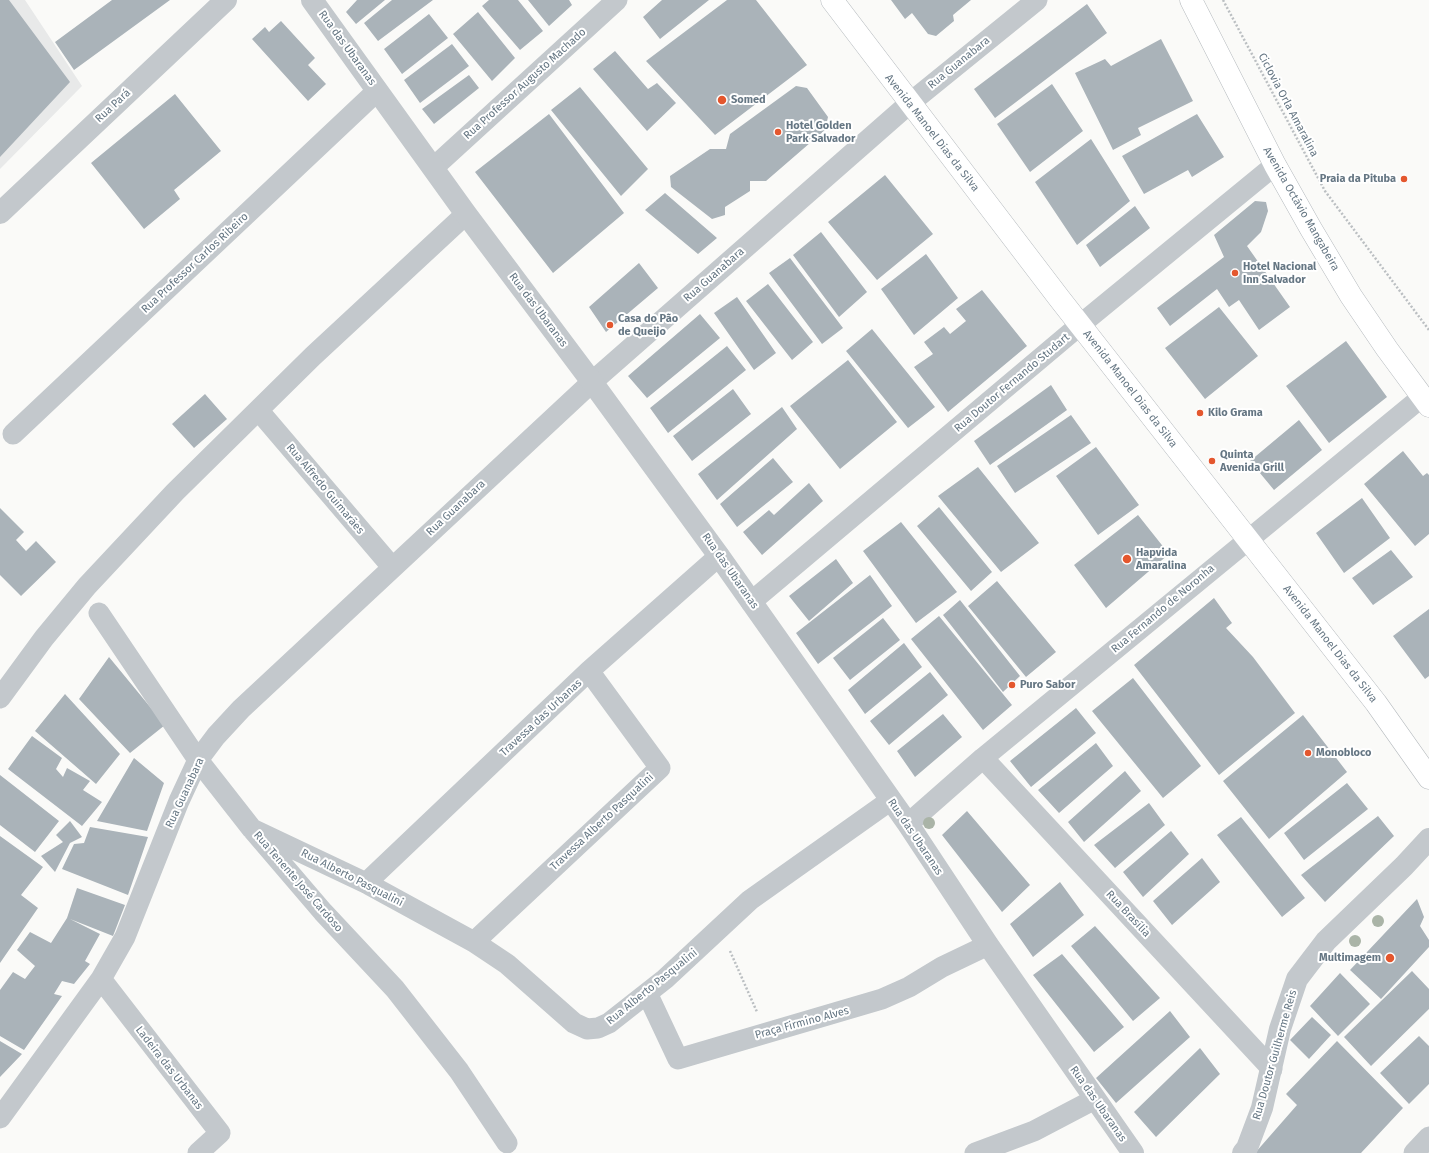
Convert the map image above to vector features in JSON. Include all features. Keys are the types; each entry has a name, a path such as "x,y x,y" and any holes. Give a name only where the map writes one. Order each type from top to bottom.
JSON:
{"main road":[{"name":"Avenida Manoel Dias da Silva","path":"832,0 1080,325 1163,429 1247,540 1376,703 1429,778"},
{"name":"Avenida Octávio Mangabeira","path":"1191,0 1275,165 1351,296 1425,401"}],"street":[{"name":"Rua Pará","path":"0,213 226,0"},
{"name":"Rua das Ubaranas","path":"312,0 466,214 592,382 719,556 908,824 988,945 1133,1153"},
{"name":"Rua Professor Augusto Machado","path":"433,168 617,0"},
{"name":"Rua Guanabara","path":"0,1118 100,979 125,937 176,808 198,760 216,736 241,709 592,382 910,103 1037,0"},
{"name":"Rua Professor Carlos Ribeiro","path":"13,434 378,91"},
{"name":"Rua Doutor Fernando Studart","path":"751,602 1080,325 1275,165"},
{"path":"0,698 44,638 87,586 175,492 362,309 466,214"},
{"name":"Rua Fernando de Noronha","path":"908,824 983,758 1247,540 1425,401"},
{"name":"Rua Alfredo Guimarães","path":"259,411 392,567"},
{"name":"Travessa das Urbanas","path":"366,883 590,671 719,556"},
{"name":"Rua Tenente José Cardoso","path":"99,613 198,760 252,829 323,912 395,989 459,1071 507,1143"},
{"name":"Travessa Alberto Pasqualini","path":"474,942 660,768 590,671"},
{"name":"Rua Brasília","path":"983,758 1272,1070"},
{"name":"Rua Alberto Pasqualini","path":"252,829 366,883 474,942 507,964 574,1023 587,1029 598,1028 609,1023 647,993 750,900 891,800"},
{"name":"Rua Doutor Guilherme Reis","path":"1243,1153 1247,1148 1262,1108 1272,1070 1280,1029 1297,979 1326,941 1404,866 1429,839"},
{"name":"Praça Firmino Alves","path":"647,993 678,1060 766,1032 882,999 909,987 942,967 988,945"},
{"name":"Ladeira das Urbanas","path":"100,979 220,1133 198,1153"},
{"path":"974,1153 1034,1131 1095,1099"},
{"path":"1414,1153 1429,1137"}],"path":[{"name":"Ciclovia Orla Amaralina","path":"1223,0 1325,191 1429,330"},
{"path":"720,928 766,1032"}],"shaded area":[{"path":"0,0 25,0 82,86 0,169"}],"building":[{"path":"0,0 9,0 70,82 0,157"},
{"path":"112,0 170,0 74,70 55,42"},
{"path":"357,0 385,0 356,24 346,12"},
{"path":"392,0 433,0 378,41 364,23"},
{"path":"489,0 518,0 543,31 520,50 482,6"},
{"path":"528,0 569,0 572,5 549,26"},
{"path":"662,0 709,0 660,39 643,17"},
{"name":"Somed","path":"727,0 756,0 807,65 715,135 646,61"},
{"path":"891,0 971,0 953,15 954,21 936,36 928,34 912,13 905,19"},
{"path":"1087,4 1107,33 995,118 974,89"},
{"path":"478,12 515,58 492,81 453,34"},
{"path":"429,14 448,38 402,74 384,49"},
{"path":"281,21 315,58 308,65 326,84 308,101 252,39 265,27 269,32"},
{"path":"1161,39 1193,101 1138,128 1141,135 1113,150 1075,73 1105,59 1111,66"},
{"path":"452,44 469,66 420,103 404,80"},
{"path":"615,51 648,89 657,83 676,103 647,131 593,69"},
{"path":"469,75 479,88 434,124 422,109"},
{"path":"1052,84 1083,131 1030,172 997,124"},
{"name":"Hotel Golden Park Salvador","path":"796,86 807,88 828,117 825,130 766,181 750,181 750,191 725,207 725,215 712,219 671,187 670,176 710,149 726,149 730,134"},
{"path":"580,87 648,169 621,196 551,110"},
{"path":"175,94 221,151 174,190 180,199 144,229 91,163"},
{"path":"549,114 624,213 553,273 475,172"},
{"path":"1197,114 1224,157 1192,177 1188,170 1144,194 1122,156"},
{"path":"1091,139 1130,201 1077,245 1035,182"},
{"path":"885,175 933,234 877,280 828,222"},
{"path":"665,193 717,238 698,254 645,210"},
{"name":"Hotel Nacional Inn Salvador","path":"1255,201 1266,202 1268,211 1261,232 1247,246 1290,307 1259,330 1239,300 1229,307 1217,289 1170,326 1157,308 1224,257 1214,235"},
{"path":"1135,206 1150,228 1100,267 1086,245"},
{"path":"821,232 867,292 839,317 793,255"},
{"path":"926,254 958,298 914,335 881,289"},
{"path":"790,258 843,328 822,344 769,273"},
{"path":"639,263 658,288 606,332 589,307"},
{"path":"768,284 813,342 792,360 746,301"},
{"path":"982,290 1027,346 948,412 914,367 933,354 924,342 944,327 950,334 966,321 956,309"},
{"path":"737,297 776,353 754,370 714,313"},
{"path":"1219,307 1258,356 1205,399 1165,348"},
{"path":"700,314 720,338 647,398 628,376"},
{"path":"872,329 935,407 908,428 846,351"},
{"path":"1346,341 1387,397 1329,443 1286,386"},
{"path":"727,346 746,370 668,433 650,408"},
{"path":"848,360 897,422 840,469 790,406"},
{"path":"1051,385 1067,410 990,465 974,441"},
{"path":"733,389 751,414 692,461 673,436"},
{"path":"205,394 227,419 194,448 172,424"},
{"path":"782,407 797,429 717,500 698,474"},
{"path":"1071,415 1091,443 1015,493 997,466"},
{"path":"1299,420 1322,450 1274,490 1250,461"},
{"path":"1096,447 1139,505 1098,535 1056,476"},
{"path":"1403,451 1423,476 1427,473 1429,475 1429,534 1415,546 1364,484"},
{"path":"773,458 793,482 737,527 720,504"},
{"path":"978,467 1039,543 1001,572 938,496"},
{"path":"809,483 823,501 762,555 743,532 769,510 774,515"},
{"path":"1362,498 1390,538 1344,573 1316,533"},
{"path":"939,507 992,572 971,591 917,526"},
{"path":"0,508 24,532 16,540 26,551 36,541 56,562 21,596 0,575"},
{"path":"1138,515 1169,554 1106,608 1074,565"},
{"path":"901,522 957,592 916,623 863,551"},
{"path":"1391,550 1413,577 1373,605 1352,578"},
{"path":"836,559 853,583 809,621 789,596"},
{"path":"870,575 892,606 818,664 796,633"},
{"path":"997,581 1056,652 1026,677 968,606"},
{"path":"1214,598 1232,623 1226,628 1253,657 1295,713 1219,775 1134,665"},
{"path":"960,600 1020,676 1003,692 943,615"},
{"path":"1429,609 1429,676 1425,679 1393,636"},
{"path":"939,616 1012,705 983,730 911,639"},
{"path":"883,618 900,640 850,680 833,658"},
{"path":"904,643 922,667 865,714 848,690"},
{"path":"109,657 165,725 130,753 79,699"},
{"path":"930,672 948,695 889,745 870,721"},
{"path":"1133,678 1201,766 1163,798 1092,711"},
{"path":"65,694 120,754 96,784 35,731"},
{"path":"1076,708 1096,733 1031,787 1010,761"},
{"path":"943,714 962,737 915,777 897,751"},
{"path":"1303,715 1347,772 1269,839 1223,781"},
{"path":"32,736 62,758 56,769 63,777 67,768 90,781 83,790 102,802 82,826 8,769"},
{"path":"1096,743 1113,766 1059,813 1038,790"},
{"path":"134,758 164,783 147,831 97,821"},
{"path":"1125,771 1141,791 1084,842 1068,822"},
{"path":"0,775 59,821 35,852 0,825"},
{"path":"1347,783 1368,809 1304,860 1284,833"},
{"path":"1149,803 1165,825 1115,868 1094,845"},
{"path":"967,811 1030,885 1002,912 942,835"},
{"path":"1378,816 1394,836 1325,902 1301,875"},
{"path":"1241,817 1305,898 1282,917 1217,835"},
{"path":"70,821 82,837 70,843 55,872 41,856 63,842 56,835"},
{"path":"90,827 148,837 128,895 62,869 74,844 84,843"},
{"path":"1171,831 1189,854 1143,897 1123,872"},
{"path":"0,836 43,867 21,895 38,908 0,963"},
{"path":"1202,858 1220,882 1172,925 1153,901"},
{"path":"1060,882 1084,915 1033,957 1010,924"},
{"path":"77,888 125,905 113,936 70,919 100,934 85,961 90,964 74,984 62,981 54,994 62,996 24,1050 0,1036 0,990 13,972 25,979 35,966 17,950 30,932 51,943 67,918"},
{"name":"Multimagem","path":"1417,899 1424,917 1420,926 1429,940 1429,947 1381,999 1350,970"},
{"path":"1095,926 1160,998 1133,1021 1071,946"},
{"path":"1062,954 1124,1027 1094,1052 1033,975"},
{"path":"1412,971 1429,989 1429,1009 1371,1066 1344,1037"},
{"path":"1340,973 1370,1004 1338,1036 1310,1006"},
{"path":"1170,1011 1190,1037 1116,1103 1096,1078"},
{"path":"1312,1017 1331,1035 1309,1059 1290,1040"},
{"path":"1419,1036 1429,1046 1429,1084 1409,1104 1380,1073"},
{"path":"0,1041 22,1054 0,1077"},
{"path":"1337,1041 1403,1108 1361,1153 1255,1153 1297,1105 1286,1094"},
{"path":"1200,1048 1220,1074 1156,1137 1134,1112"}],"place":[{"name":"Somed","path":"722,100"},
{"name":"Hotel Golden Park Salvador","path":"778,132"},
{"name":"Praia da Pituba","path":"1404,179"},
{"name":"Hotel Nacional Inn Salvador","path":"1235,273"},
{"name":"Casa do Pão de Queijo","path":"610,325"},
{"name":"Kilo Grama","path":"1200,413"},
{"name":"Quinta Avenida Grill","path":"1212,461"},
{"name":"Hapvida Amaralina","path":"1127,559"},
{"name":"Puro Sabor","path":"1012,685"},
{"name":"Monobloco","path":"1308,753"},
{"name":"Multimagem","path":"1390,958"}]}
